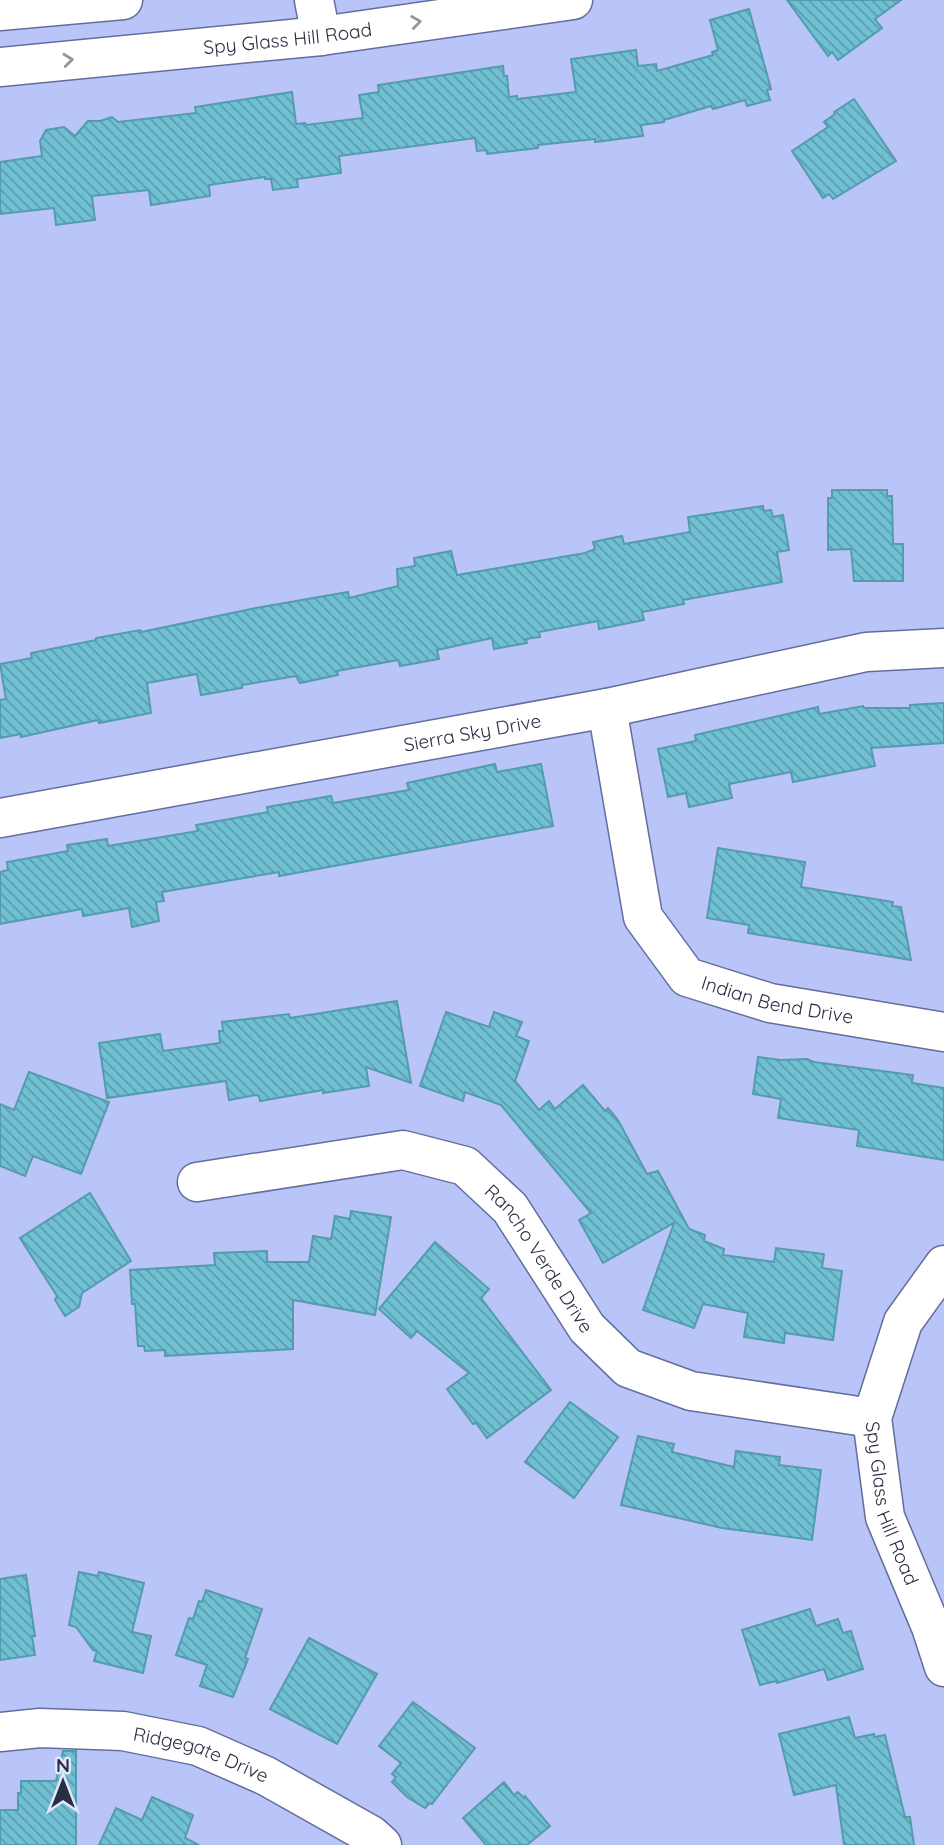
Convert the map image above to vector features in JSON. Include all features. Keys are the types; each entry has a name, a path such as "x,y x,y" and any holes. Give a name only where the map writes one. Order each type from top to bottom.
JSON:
{"street":[{"path":"0,11 123,0"},
{"name":"Spy Glass Hill Road","path":"0,67 318,18 573,0"},
{"name":"Sierra Sky Drive","path":"0,818 607,708 866,652 944,648"},
{"name":"Indian Bend Drive","path":"607,708 643,917 687,977 770,1003 944,1032"},
{"name":"Rancho Verde Drive","path":"197,1182 403,1150 465,1166 510,1208 587,1328 628,1367 691,1391 872,1418"},
{"name":"Spy Glass Hill Road","path":"944,1265 903,1322 872,1418 885,1517 931,1627 944,1667"},
{"name":"Ridgegate Drive","path":"0,1732 40,1728 123,1731 198,1746 266,1776 371,1835 382,1845"}],"building":[{"path":"787,0 901,0 875,19 882,28 838,60 832,52 828,56"},
{"path":"749,9 771,89 767,90 770,100 747,106 745,100 713,109 711,106 664,122 641,125 643,136 538,145 538,148 487,154 486,150 477,151 475,138 339,156 341,173 297,179 298,187 273,190 271,179 265,177 209,185 210,196 151,205 149,190 92,196 95,220 56,225 54,208 0,214 0,162 42,156 40,141 46,130 64,127 75,136 88,121 112,117 118,122 196,113 195,107 292,92 296,124 363,118 359,95 379,92 378,85 503,66 509,97 517,96 517,99 576,92 571,59 636,50 638,66 656,64 657,71 713,55 712,52 718,50 710,20"},
{"path":"854,99 896,161 833,199 829,194 823,198 792,151 828,127 824,122"},
{"path":"832,490 887,490 887,496 892,496 893,544 903,544 903,581 854,581 851,549 828,550 828,498 832,498"},
{"path":"763,506 764,511 771,510 773,517 783,515 789,550 777,552 782,582 683,600 684,604 642,612 644,620 599,629 598,621 539,632 540,637 526,639 527,643 494,649 492,638 437,650 439,659 400,666 398,660 337,671 338,675 300,683 296,676 201,695 197,674 147,683 151,713 99,723 98,720 21,737 21,734 0,738 0,700 6,699 0,664 32,658 31,653 256,608 348,592 349,598 398,586 397,569 415,566 414,558 451,551 457,575 585,553 595,549 593,542 622,536 624,544 690,532 688,517"},
{"path":"944,703 944,743 871,748 875,766 793,782 791,772 729,784 732,798 689,807 686,793 668,797 658,749 696,741 695,735 818,707 819,714 863,706 910,708 910,705"},
{"path":"495,764 497,772 541,764 553,826 279,876 279,872 162,892 164,901 156,902 159,921 132,927 129,908 83,916 82,909 0,924 0,872 8,870 7,862 68,851 67,845 107,839 108,846 198,831 196,825 268,812 267,807 331,796 333,803 409,790 407,783"},
{"path":"718,848 805,862 801,887 893,902 892,906 901,907 911,960 748,933 749,925 707,918"},
{"path":"397,1001 411,1083 366,1067 369,1086 323,1093 323,1090 260,1101 256,1095 229,1100 226,1081 107,1098 99,1043 160,1034 163,1051 220,1043 219,1031 223,1031 222,1022 289,1014 290,1018"},
{"path":"446,1012 489,1027 494,1012 522,1022 516,1036 529,1041 515,1081 539,1110 549,1101 555,1109 583,1085 605,1111 608,1108 618,1120 647,1174 658,1171 689,1229 705,1235 704,1241 724,1249 723,1255 774,1262 776,1248 824,1254 822,1268 842,1271 833,1340 785,1333 784,1343 744,1337 748,1313 703,1304 694,1328 643,1310 674,1223 603,1263 579,1220 591,1213 501,1105 465,1092 463,1101 420,1086"},
{"path":"758,1057 807,1059 913,1075 912,1083 944,1088 944,1160 857,1146 859,1130 778,1118 781,1099 753,1094"},
{"path":"29,1072 109,1102 81,1174 33,1156 25,1176 0,1166 0,1104 14,1110"},
{"path":"90,1193 131,1261 82,1293 79,1307 65,1316 55,1300 57,1296 20,1238"},
{"path":"351,1211 391,1217 375,1315 293,1300 293,1349 165,1356 165,1350 145,1351 144,1346 138,1346 130,1270 215,1265 214,1253 267,1251 267,1262 309,1262 313,1236 331,1239 335,1216 350,1219"},
{"path":"435,1242 489,1289 481,1298 551,1390 487,1438 447,1389 469,1373 417,1331 411,1338 379,1309"},
{"path":"570,1402 618,1437 574,1498 525,1462"},
{"path":"638,1436 674,1444 672,1452 734,1467 736,1451 780,1457 779,1465 821,1470 812,1540 722,1528 621,1505"},
{"path":"79,1572 98,1576 99,1572 144,1583 132,1632 151,1636 143,1673 94,1661 97,1651 93,1650 76,1627 69,1625"},
{"path":"26,1575 35,1636 32,1636 35,1655 0,1660 0,1579"},
{"path":"206,1590 262,1609 245,1658 248,1659 233,1697 200,1686 207,1665 176,1655 189,1618 193,1619"},
{"path":"810,1609 816,1626 838,1619 843,1633 851,1631 863,1669 828,1680 824,1669 777,1683 776,1681 760,1685 742,1630"},
{"path":"309,1638 377,1674 337,1744 270,1709"},
{"path":"413,1702 475,1748 432,1804 425,1808 407,1797 392,1782 396,1777 392,1774 401,1763 379,1746"},
{"path":"849,1717 855,1738 885,1735 905,1817 910,1817 914,1845 844,1845 836,1785 794,1795 779,1734"},
{"path":"63,1751 76,1751 76,1845 0,1845 0,1810 18,1810 21,1781 56,1781"},
{"path":"504,1782 514,1795 518,1792 524,1798 525,1796 550,1826 527,1845 486,1845 463,1818"},
{"path":"152,1797 193,1815 185,1838 199,1845 99,1845 116,1808 142,1820"}]}
